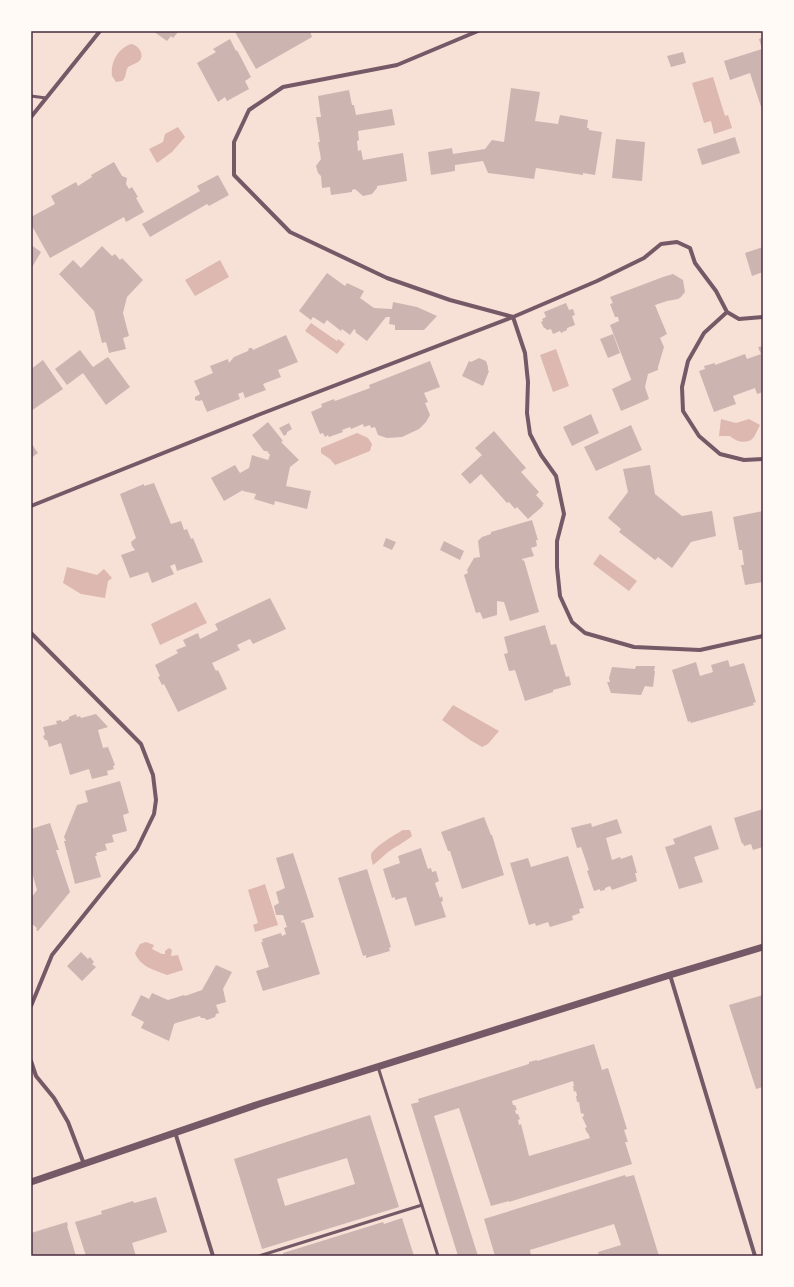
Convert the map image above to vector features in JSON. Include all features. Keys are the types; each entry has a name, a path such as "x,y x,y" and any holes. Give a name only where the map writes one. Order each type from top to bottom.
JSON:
{"street":[{"path":"31,117 100,31"},
{"path":"478,31 397,65 283,87 249,110 234,142 234,175 290,232 387,278 450,300 513,317"},
{"path":"31,506 258,415 513,317 597,281 644,258 661,244 677,242 690,248 695,263 716,291 726,312 739,319 763,317"},
{"path":"726,312 704,333 688,361 682,387 683,411 699,436 720,454 744,460 763,459"},
{"path":"513,317 525,352 528,382 527,413 530,434 541,455 556,476 564,514 557,541 557,568 560,596 572,622 585,633 634,647 700,650 763,636"},
{"path":"31,633 141,744 153,775 156,800 154,814 137,849 52,955 31,1006"},
{"path":"31,1182 259,1104 763,947"},
{"path":"670,975 755,1256"},
{"path":"31,1061 36,1076 54,1098 68,1122 84,1164"},
{"path":"175,1132 213,1256"}],"lane":[{"path":"31,96 46,98"},
{"path":"378,1067 438,1256"},
{"path":"258,1256 422,1205"}],"shaded area":[{"path":"131,44 137,46 139,49 141,54 140,60 128,67 125,78 122,81 116,82 112,76 112,66 119,52"},
{"path":"713,77 725,116 728,115 732,128 714,134 711,121 704,123 692,83"},
{"path":"178,127 185,137 172,152 157,163 149,149 163,142 165,134"},
{"path":"220,260 229,277 195,296 185,280"},
{"path":"311,323 337,341 338,339 345,344 337,354 305,331"},
{"path":"556,349 569,386 553,392 540,355"},
{"path":"721,419 736,423 749,419 760,425 751,440 742,442 735,440 730,436 719,436"},
{"path":"357,433 368,438 372,444 370,451 335,465 330,459 321,453 321,448"},
{"path":"600,554 637,581 629,591 593,564"},
{"path":"67,567 97,575 104,569 112,578 108,581 105,598 81,594 63,583"},
{"path":"196,602 207,623 160,645 151,624"},
{"path":"453,705 499,731 488,744 482,747 442,720"},
{"path":"403,830 410,830 412,836 388,852 373,865 371,856 372,852 385,841"},
{"path":"265,884 278,925 255,932 253,925 258,923 248,890"},
{"path":"146,942 154,945 152,949 162,954 165,954 165,951 169,948 172,950 171,956 178,955 183,970 167,975 153,970 140,962 135,953 140,944"}],"building":[{"path":"153,31 179,31 173,38 171,36 167,41"},
{"path":"310,31 312,37 256,69 235,32"},
{"path":"763,37 763,113 750,73 730,80 724,61 762,49 759,39"},
{"path":"230,39 251,77 245,81 249,89 227,101 225,97 218,102 197,63 216,52 213,49"},
{"path":"683,52 686,63 671,67 667,56"},
{"path":"511,88 540,92 535,121 558,124 560,115 588,120 587,128 589,128 589,130 602,132 595,175 583,173 583,175 536,168 534,179 488,173 483,161 455,165 455,171 431,175 428,152 452,148 453,154 485,149 492,140 504,142"},
{"path":"349,90 356,115 392,109 395,125 358,131 358,151 361,150 363,160 403,153 407,181 377,186 372,194 363,196 355,189 352,190 352,192 331,195 330,187 322,188 321,176 318,173 316,166 321,159 316,117 321,117 318,96"},
{"path":"735,137 740,153 702,165 697,149"},
{"path":"616,139 645,142 642,181 612,178"},
{"path":"114,162 122,176 127,178 126,184 129,189 132,187 144,212 126,222 124,217 50,258 31,224 31,217 55,204 51,196 76,182 78,186 92,177 91,175"},
{"path":"218,175 229,195 209,206 207,204 150,237 142,224 200,191 197,186"},
{"path":"31,245 41,252 31,269"},
{"path":"102,246 112,256 115,254 120,260 122,258 143,280 127,297 123,313 129,336 123,338 126,349 109,353 106,342 102,343 94,311 59,274 73,260 81,268"},
{"path":"763,247 763,272 752,276 745,253"},
{"path":"327,273 345,286 347,283 364,291 360,298 374,308 392,309 393,302 417,307 437,316 424,330 395,330 395,325 389,324 390,317 386,317 367,341 355,332 356,331 354,329 350,335 342,329 341,331 327,320 324,324 313,317 311,320 299,311"},
{"path":"673,274 683,280 685,292 678,299 655,305 667,334 660,338 664,347 658,370 648,374 645,387 649,399 621,411 612,389 631,379 610,325 619,321 618,317 615,317 610,304 613,303 610,297"},
{"path":"566,303 569,310 573,309 575,315 572,316 575,325 567,328 567,330 561,333 560,331 553,334 551,329 547,330 544,328 541,322 543,321 542,319 546,317 544,312"},
{"path":"613,334 620,353 608,358 600,339"},
{"path":"286,335 298,362 278,370 281,377 263,384 266,390 245,398 243,392 238,394 240,399 207,412 202,400 195,400 195,397 200,394 194,381 213,373 210,366 228,359 229,363 234,357 248,351 249,348 252,348 253,350"},
{"path":"763,346 763,392 757,394 755,388 733,396 736,404 714,412 699,371 705,369 704,366 715,363 715,365 745,354 747,359 761,354 758,347"},
{"path":"80,350 93,367 108,357 130,387 106,405 83,373 67,385 55,369"},
{"path":"479,358 486,361 489,371 483,386 462,376 469,361 471,362"},
{"path":"43,360 63,389 31,411 31,369"},
{"path":"430,361 440,387 424,393 428,402 425,403 430,415 419,429 402,437 387,438 378,435 375,427 371,428 370,425 364,427 363,424 351,429 350,427 342,430 343,432 329,437 328,435 325,437 323,433 320,434 311,412 322,407 321,404 334,399 335,401 370,388 369,385"},
{"path":"591,414 599,433 572,446 563,427"},
{"path":"268,422 283,441 281,442 299,460 290,467 286,486 311,491 307,509 275,501 274,505 254,499 256,494 243,490 224,501 211,478 235,465 240,473 249,468 252,455 268,460 270,455 267,451 264,451 252,435"},
{"path":"289,423 292,429 284,436 279,428"},
{"path":"631,425 642,450 596,471 584,447"},
{"path":"494,431 526,468 521,472 539,492 536,495 544,504 528,519 517,507 515,509 509,502 507,503 481,474 470,484 461,474 482,455 475,448"},
{"path":"31,443 38,453 31,458"},
{"path":"650,465 655,494 682,516 712,511 716,536 691,542 672,568 658,557 655,560 619,532 621,529 608,518 628,492 623,469"},
{"path":"154,483 171,524 181,521 184,530 187,529 191,539 193,538 203,562 177,571 175,564 170,566 174,574 152,583 148,572 130,578 121,555 135,550 131,542 136,538 120,494 144,484 144,486"},
{"path":"763,511 763,582 745,585 741,565 744,565 742,550 739,550 733,517"},
{"path":"532,520 538,540 536,540 537,546 531,548 534,556 522,559 523,561 524,560 539,612 510,621 504,602 497,601 497,615 483,619 480,612 476,613 464,575 468,573 467,570 474,558 480,557 478,541 482,537 491,534 491,532"},
{"path":"386,538 396,542 392,550 383,546"},
{"path":"444,541 464,551 460,560 440,550"},
{"path":"270,598 286,629 253,644 250,639 237,645 240,650 212,663 216,671 218,670 227,689 178,712 164,684 162,685 158,677 160,676 155,665 178,653 176,650 186,646 183,640 198,633 200,639 218,630 215,624"},
{"path":"545,625 551,645 556,644 566,677 569,676 571,685 525,701 515,670 509,671 504,654 508,653 504,637"},
{"path":"728,660 730,667 744,663 756,702 753,703 754,705 691,723 690,721 688,722 672,670 696,662 700,676 713,672 711,665"},
{"path":"636,666 655,666 653,687 645,686 641,695 611,693 607,682 610,682 609,678 612,667 635,669"},
{"path":"76,714 77,717 80,716 81,718 96,714 108,727 98,730 103,748 108,747 115,765 113,766 114,769 107,771 108,775 92,779 89,769 70,775 61,743 49,747 47,740 45,740 43,736 45,735 43,727 57,724 56,721 61,720 62,722"},
{"path":"120,781 129,813 123,815 127,831 112,835 114,842 105,844 107,850 96,853 97,856 95,856 101,877 75,884 64,837 77,805 88,802 85,791"},
{"path":"763,809 763,847 753,850 751,844 744,846 743,843 742,844 734,818"},
{"path":"484,817 492,835 504,875 462,889 450,851 448,851 441,832"},
{"path":"617,819 622,833 606,838 612,860 620,857 621,859 632,855 637,873 635,873 637,881 612,890 610,886 605,888 605,890 600,891 600,889 594,891 581,847 577,848 571,828 591,823 592,827"},
{"path":"50,823 59,850 56,850 70,892 38,931 36,930 37,928 31,923 31,898 37,890 31,869 31,829"},
{"path":"711,825 719,849 694,857 703,882 679,889 665,847 675,844 673,839"},
{"path":"421,848 428,869 431,868 432,872 436,871 439,881 435,883 440,898 442,896 443,901 441,902 446,917 415,926 406,897 395,900 395,897 392,898 383,869 400,863 398,856"},
{"path":"293,853 314,917 301,921 302,923 304,922 320,974 263,991 256,971 269,967 261,942 263,942 262,939 281,933 282,936 286,934 284,928 287,927 283,915 276,915 274,906 279,903 276,892 285,888 276,858"},
{"path":"568,856 584,908 579,909 580,913 572,916 573,920 550,927 548,922 536,926 535,923 529,925 510,863 528,858 531,867"},
{"path":"367,869 391,947 389,948 390,951 366,958 366,955 363,956 338,878"},
{"path":"81,952 88,959 90,957 94,962 92,964 96,967 82,981 67,966"},
{"path":"216,965 232,972 223,989 226,1002 216,1005 219,1013 216,1014 215,1017 207,1020 201,1018 200,1016 174,1024 169,1041 141,1028 144,1022 131,1015 141,995 149,999 152,993 168,1000 202,990"},
{"path":"763,995 763,1087 756,1089 729,1005"},
{"path":"594,1044 602,1070 608,1068 627,1129 624,1130 628,1142 625,1142 632,1164 509,1202 491,1206 459,1108 434,1116 478,1256 458,1256 411,1104 419,1102 418,1099 529,1064 529,1062","holes":["573,1081 577,1102 579,1102 581,1114 583,1113 584,1116 582,1117 587,1127 585,1128 590,1138 529,1156 521,1124 519,1125 518,1120 520,1119 518,1114 516,1114 515,1110 517,1110 512,1101"]},
{"path":"370,1115 399,1207 262,1249 234,1159","holes":["347,1158 355,1184 285,1206 277,1179"]},
{"path":"625,1175 626,1177 634,1175 659,1256 599,1256 598,1252 621,1245 614,1224 530,1250 531,1256 495,1256 484,1219"},
{"path":"156,1197 167,1232 132,1243 136,1256 86,1256 75,1222 102,1214 101,1211 133,1201 134,1203"},
{"path":"402,1218 414,1256 284,1256 283,1253 383,1222 384,1224"},
{"path":"67,1222 76,1256 31,1256 31,1233"}]}
